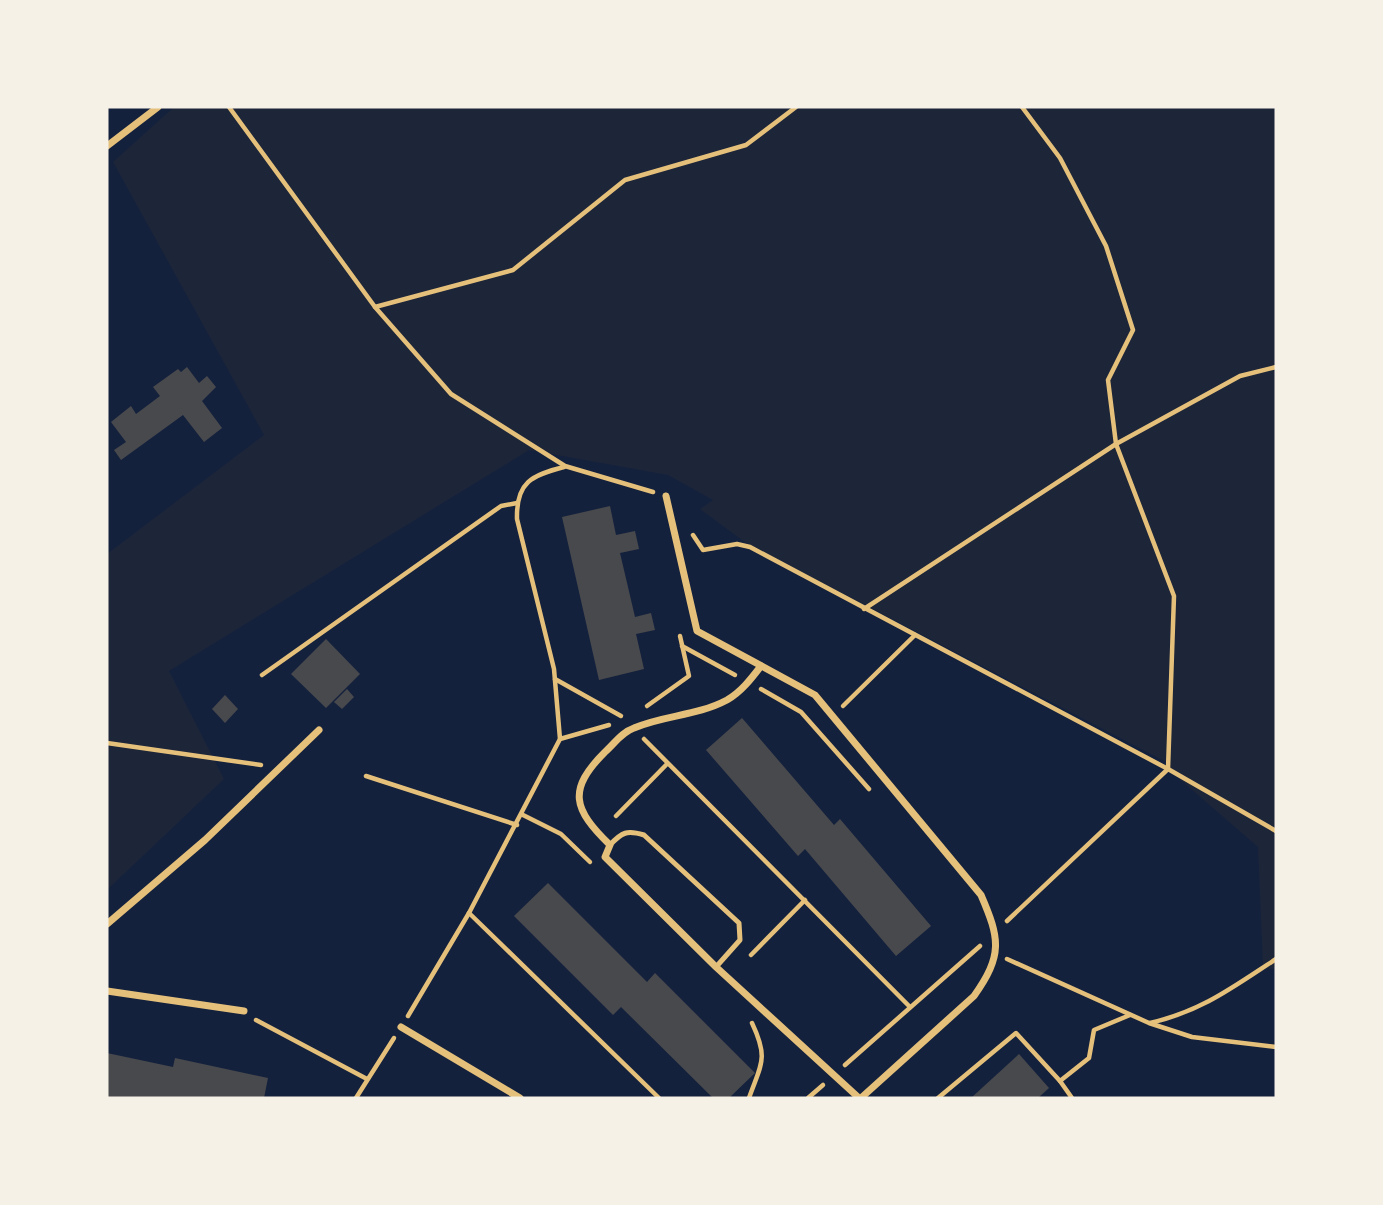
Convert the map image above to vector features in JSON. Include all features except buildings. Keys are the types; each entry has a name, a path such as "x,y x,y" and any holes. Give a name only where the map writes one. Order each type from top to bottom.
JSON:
{"street":[{"path":"107,146 158,107"},
{"path":"666,496 697,631 815,695 981,895 996,931 995,953 987,978 974,996 860,1098 716,967 605,857 610,845 580,812 579,786 592,766 634,727 709,708 727,700 748,682 761,666"},
{"path":"107,924 205,841 319,730"},
{"path":"107,991 244,1011"},
{"path":"401,1027 520,1098"}],"lane":[{"path":"610,845 621,833 630,831 644,835 739,923 740,940 716,967"}],"path":[{"path":"229,107 375,307 451,394 565,467 649,494 666,496"},
{"path":"375,307 513,270 625,180 746,145 796,107"},
{"path":"808,1098 979,947 1168,769 1174,596 1116,444 1108,380 1133,330 1106,246 1060,158 1022,107"},
{"path":"864,609 1116,444 1240,376 1276,367"},
{"path":"356,1098 469,913 561,739 555,679 517,519 517,503 526,484 535,475 565,467"},
{"path":"262,675 500,506 517,503"},
{"path":"688,529 703,550 737,544 750,547 1168,769 1276,831"},
{"path":"561,739 627,720 689,676 679,633"},
{"path":"817,730 915,635"},
{"path":"682,646 801,712 875,796"},
{"path":"555,679 627,720 666,765 910,1007"},
{"path":"107,743 258,763 275,773"},
{"path":"616,816 666,765"},
{"path":"366,776 517,825"},
{"path":"751,955 805,900"},
{"path":"469,913 659,1098"},
{"path":"978,937 979,947"},
{"path":"995,953 1149,1023 1192,1037 1276,1047"},
{"path":"1149,1023 1176,1017 1215,1001 1276,959"},
{"path":"244,1011 367,1079"},
{"path":"1060,1081 1089,1058 1094,1030 1130,1015"},
{"path":"938,1098 1016,1033 1072,1098"}],"shaded area":[{"path":"174,107 1276,107 1276,969 1263,968 1258,847 1168,769 1166,762 746,543 700,509 713,500 668,475 529,450 169,671 224,779 107,890 107,554 264,435 113,162"}]}
